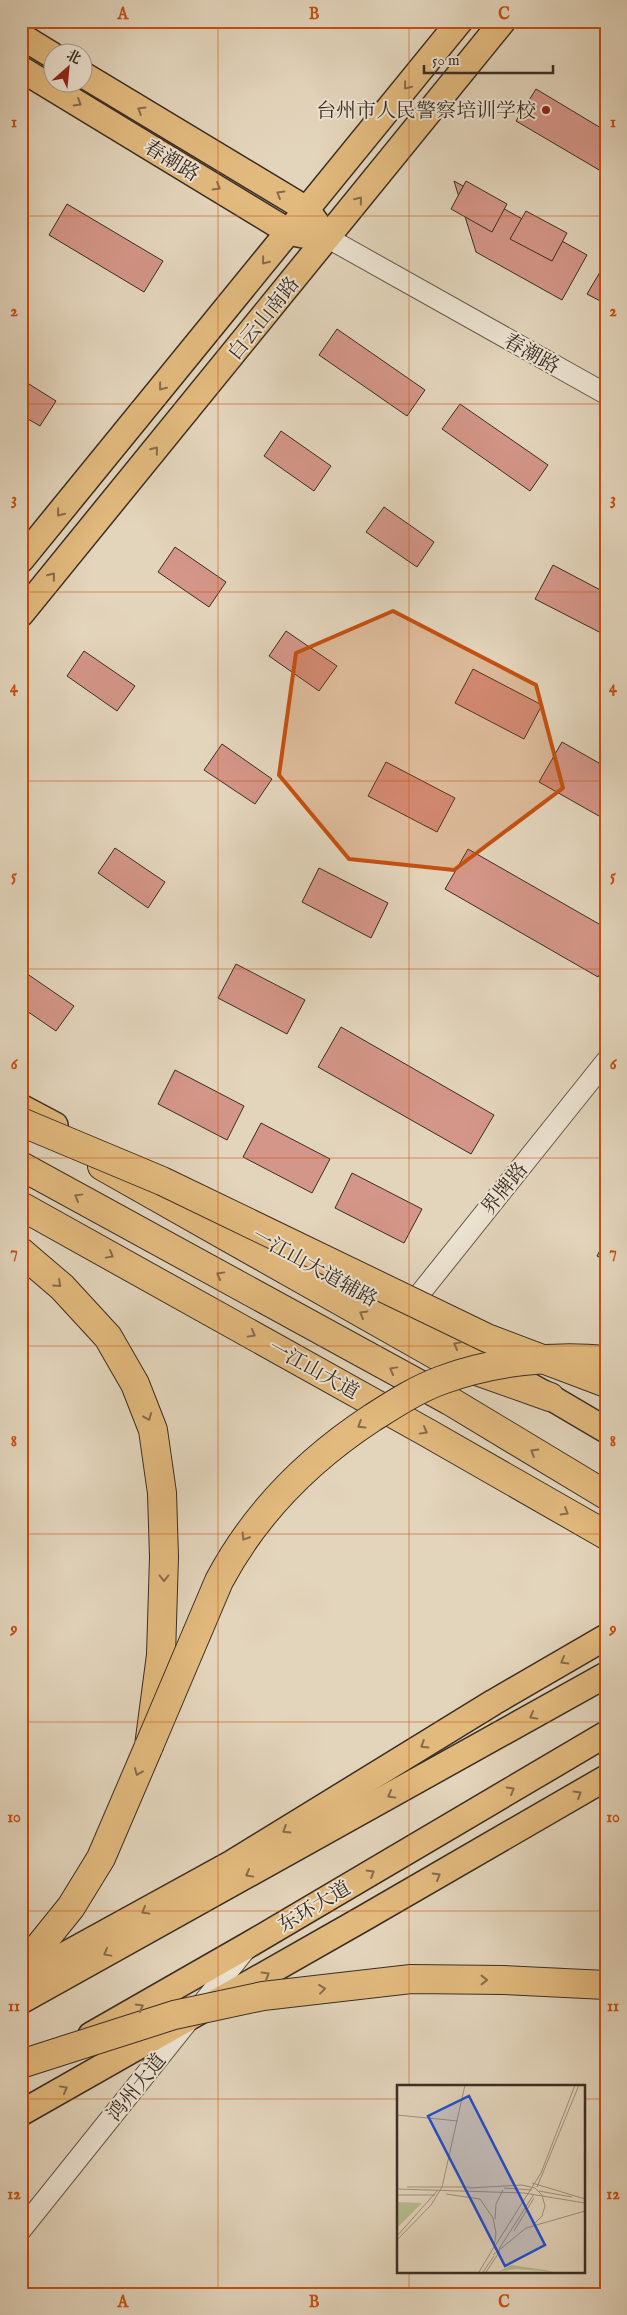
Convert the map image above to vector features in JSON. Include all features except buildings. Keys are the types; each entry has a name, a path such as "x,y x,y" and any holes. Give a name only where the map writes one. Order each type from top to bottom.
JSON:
{"highway":[{"path":"33,1128 162,1180 486,1338 606,1383"},
{"path":"33,1128 443,1359 550,1397"},
{"name":"一江山大道","path":"21,1166 450,1401 606,1495"},
{"name":"一江山大道","path":"21,1206 418,1427 606,1535"},
{"path":"21,1252 62,1287 108,1337 135,1384 153,1430 162,1493 164,1584 161,1655 149,1746"},
{"path":"21,1969 71,1906 101,1858 219,1581 250,1528 276,1497 342,1437 395,1403 442,1380 514,1362 586,1358 606,1360"},
{"path":"21,2064 174,2015 263,1996 411,1979 603,1984"}],"main road":[{"name":"白云山南路","path":"21,560 460,21"},
{"name":"白云山南路","path":"21,614 503,21"},
{"path":"21,36 42,49"},
{"name":"春潮路","path":"21,69 289,232 328,238"},
{"name":"春潮路","path":"92,80 306,209 328,238"},
{"name":"一江山大道辅路","path":"21,1107 403,1315 606,1430"},
{"path":"21,1979 232,1863 494,1702 606,1637"},
{"path":"21,2001 606,1675"},
{"name":"东环大道","path":"21,2074 250,1944 606,1734"},
{"path":"21,2113 192,2017 606,1778"}],"street":[{"name":"春潮路","path":"328,238 606,394"},
{"name":"界牌路","path":"403,1315 606,1061"},
{"name":"鸿州大道","path":"21,2230 250,1944"}],"highlighted area":[{"path":"393,611 536,685 563,788 454,870 349,859 279,775 296,653"}],"place":[{"name":"台州市人民警察培训学校","path":"546,110"}]}
